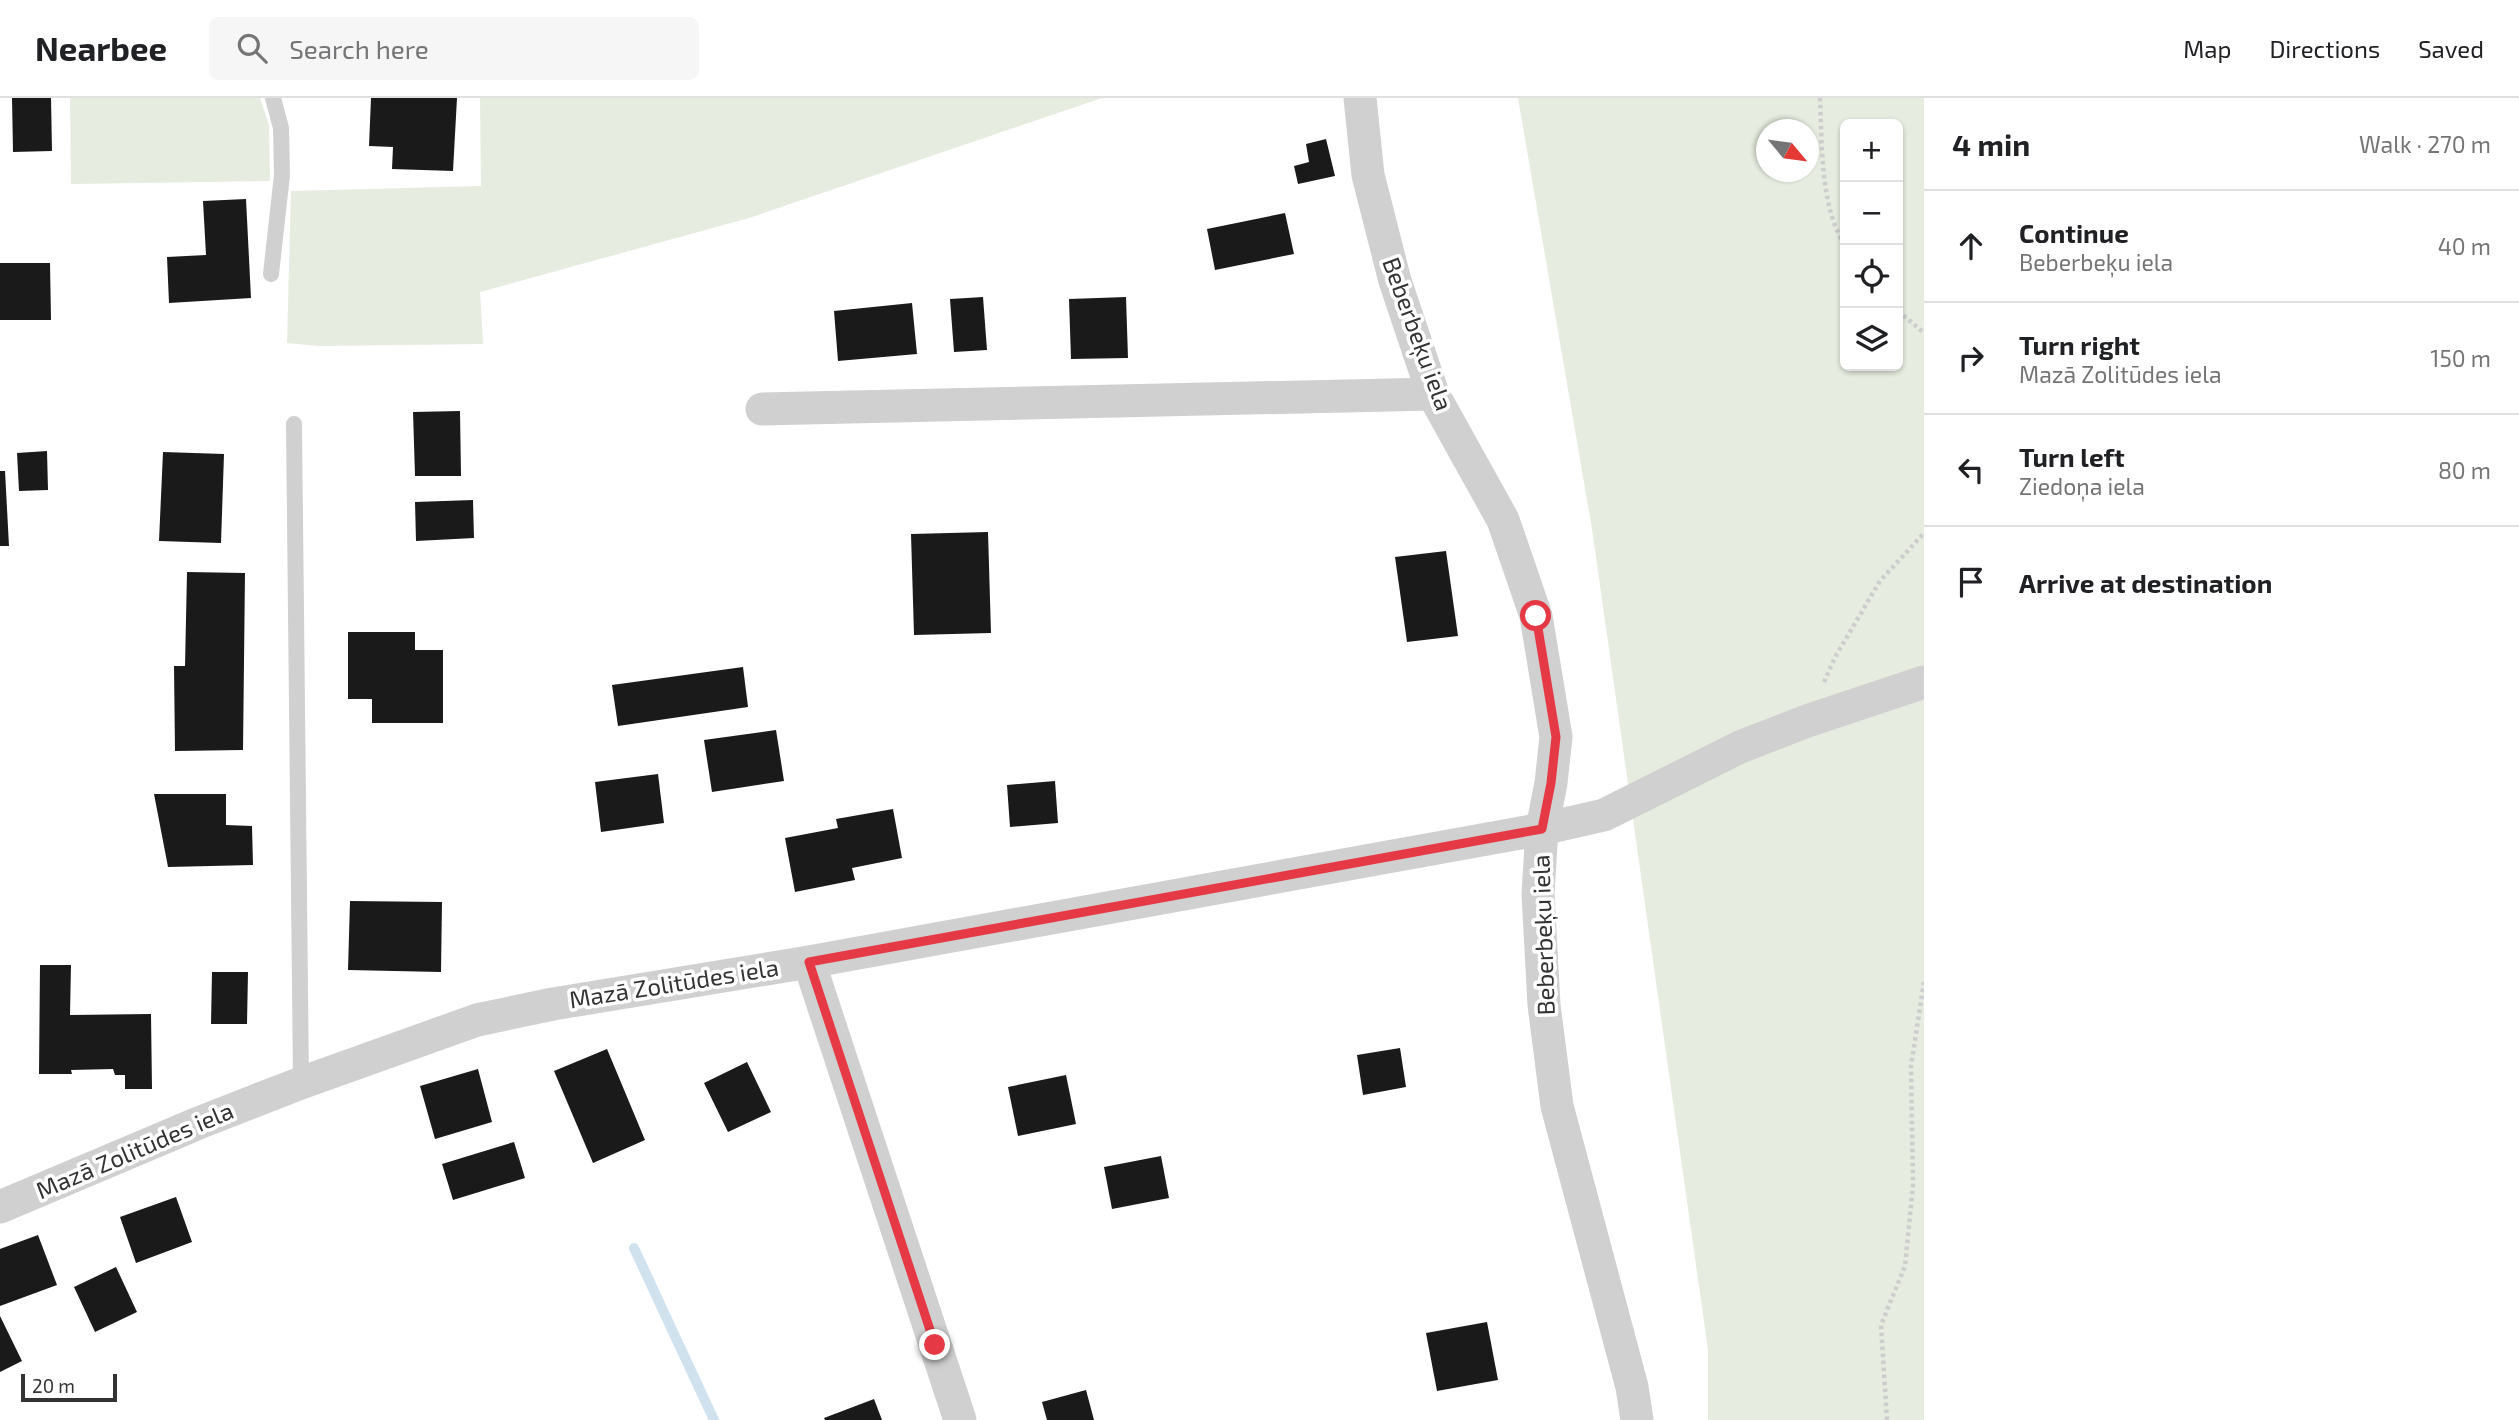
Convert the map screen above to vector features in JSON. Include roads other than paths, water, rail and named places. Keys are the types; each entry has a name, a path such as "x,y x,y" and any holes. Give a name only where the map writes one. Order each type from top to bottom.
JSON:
{"street":[{"name":"Beberbeķu iela","path":"1360,98 1368,175 1395,281 1433,394 1503,520 1536,616 1556,737 1542,829 1538,894 1545,1005 1557,1106 1632,1387 1637,1420"},
{"path":"762,409 1433,394"},
{"name":"Mazā Zolitūdes iela","path":"0,1207 201,1122 477,1020 553,1004 809,962 1542,829 1604,815 1740,747 1807,721 1924,682"},
{"path":"809,962 960,1420"}],"lane":[{"path":"271,274 282,175 281,128 273,98"},
{"path":"294,424 302,1083"}],"waterway":[{"path":"634,1248 714,1420"}]}
